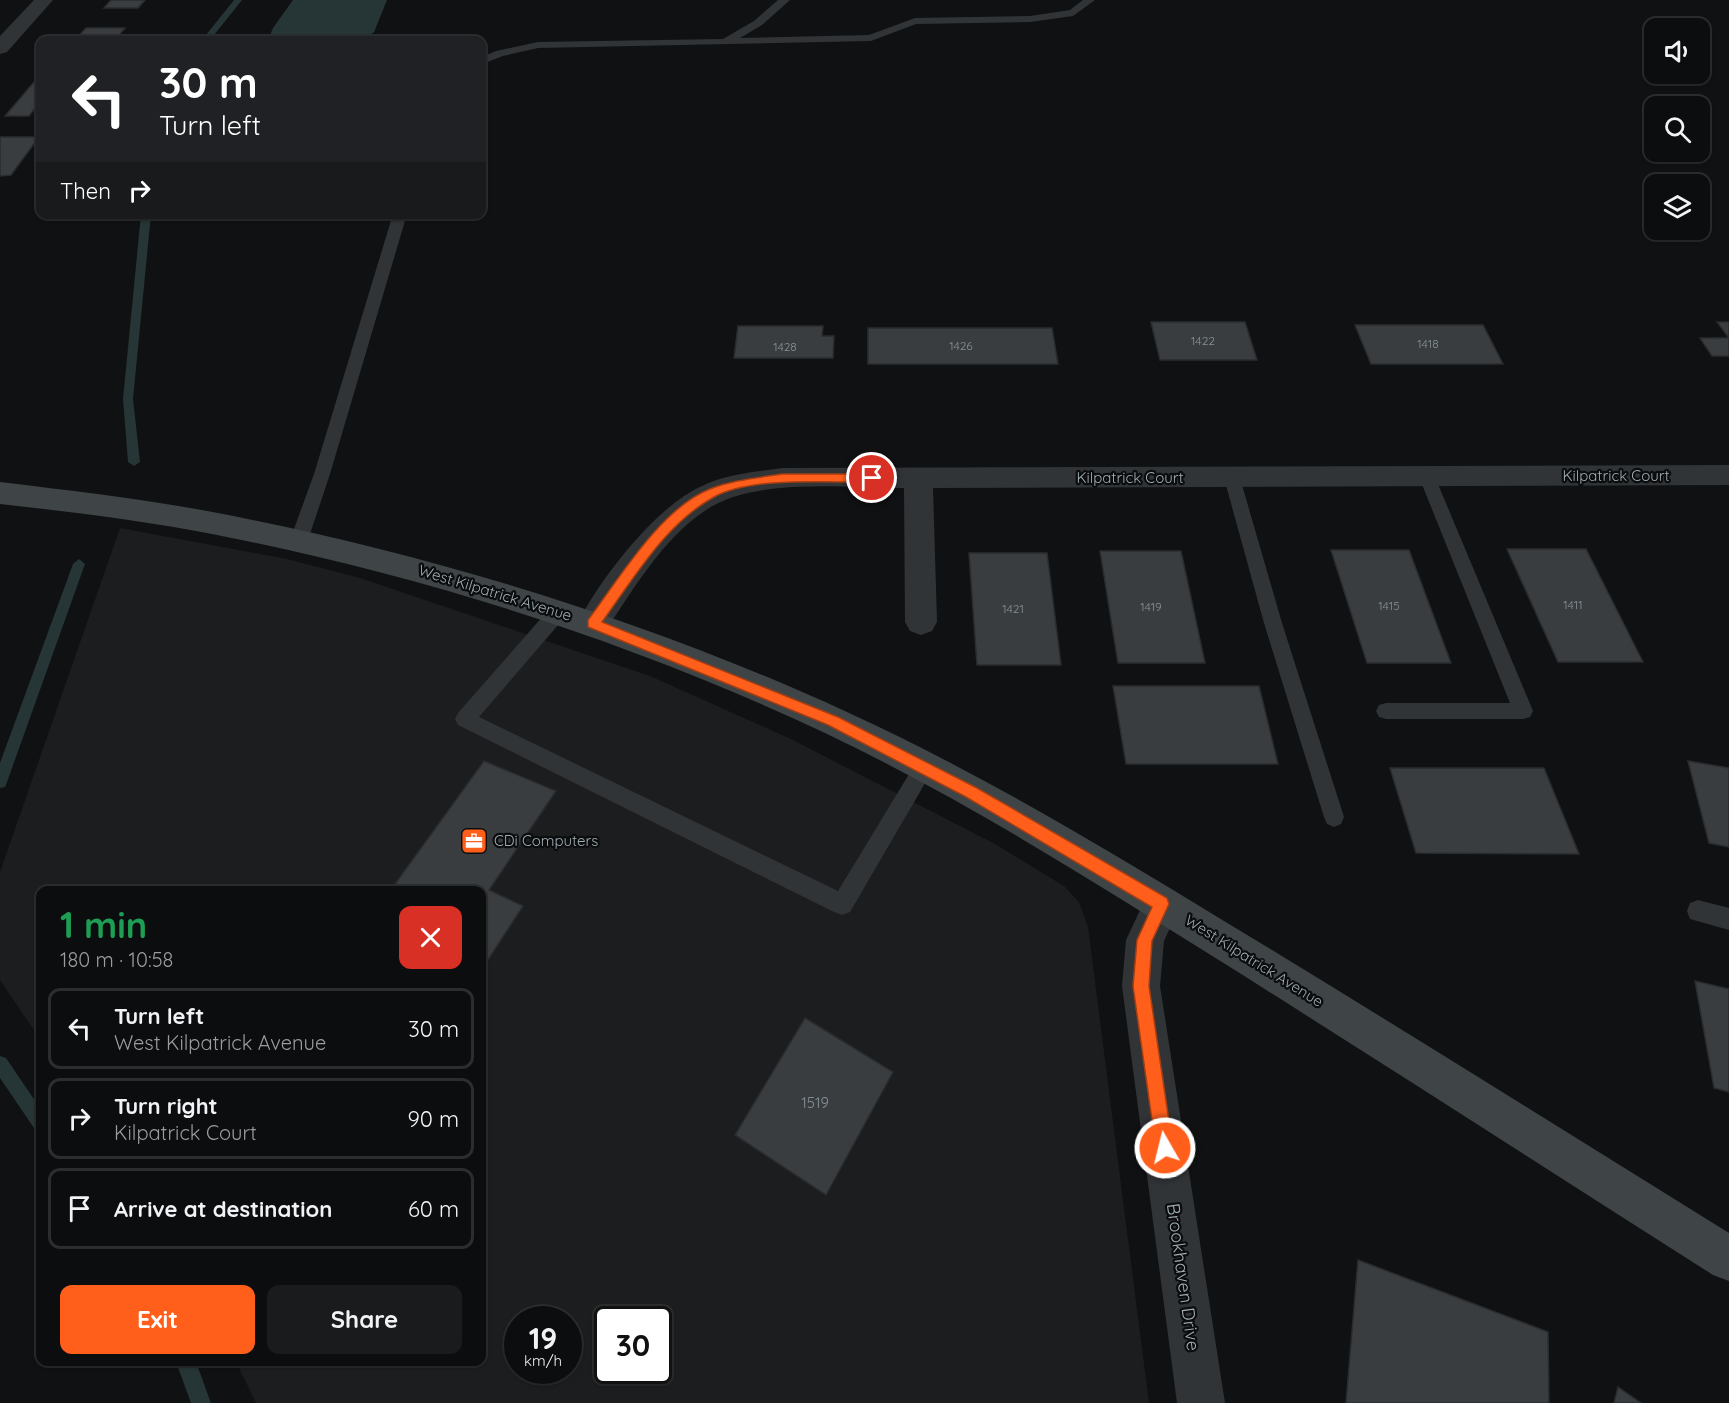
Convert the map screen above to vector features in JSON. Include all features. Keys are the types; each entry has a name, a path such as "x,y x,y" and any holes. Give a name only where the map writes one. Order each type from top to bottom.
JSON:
{"main road":[{"name":"West Kilpatrick Avenue","path":"0,494 156,512 299,540 432,573 593,624 833,721 924,767 1162,904 1729,1259"}],"street":[{"path":"0,48 44,0"},
{"name":"Kilpatrick Court","path":"593,624 652,545 682,513 712,493 740,484 782,478 1729,475"},
{"path":"918,478 921,622"},
{"name":"Brookhaven Drive","path":"1162,904 1144,940 1141,986 1201,1403"}],"lane":[{"path":"725,42 758,23 785,0"},
{"path":"486,59 500,53 538,45 871,38 915,21 1030,19 1073,13 1090,0"},
{"path":"299,540 322,474 398,219"},
{"path":"1386,711 1523,711 1427,477"},
{"path":"1232,478 1273,623 1334,817"},
{"path":"558,612 465,719 842,904 924,767"},
{"path":"1698,911 1729,919"}],"shaded area":[{"path":"293,0 387,0 374,32 370,36 270,36"},
{"path":"120,528 287,559 360,578 650,676 791,739 995,844 1064,886 1079,902 1088,927 1149,1403 256,1403 238,1366 486,1366 486,886 36,886 36,1033 0,980 0,872"}],"building":[{"path":"111,0 145,0 138,8 104,8"},
{"path":"86,28 125,28 118,36 79,36"},
{"path":"36,80 36,108 29,116 5,116"},
{"path":"0,137 36,137 36,141 11,175 0,176"},
{"path":"1151,322 1245,322 1257,360 1160,360"},
{"path":"1717,322 1729,322 1729,338"},
{"path":"1355,325 1483,325 1503,364 1371,364"},
{"path":"738,326 823,326 822,336 834,336 833,358 734,358"},
{"path":"868,328 1052,328 1058,364 868,364"},
{"path":"1700,338 1729,338 1729,356 1712,356"},
{"path":"1507,549 1586,549 1643,662 1558,662"},
{"path":"1331,550 1409,550 1451,663 1367,663"},
{"path":"1100,551 1181,551 1205,663 1118,663"},
{"path":"969,553 1047,553 1061,665 977,665"},
{"path":"1113,686 1259,686 1278,764 1126,764"},
{"name":"CDi Computers","path":"484,761 556,791 489,890 523,906 486,963 486,886 394,886"},
{"path":"1688,761 1729,768 1729,847 1709,843"},
{"path":"1390,768 1544,768 1579,854 1416,853"},
{"path":"1695,981 1729,989 1729,1092 1714,1088"},
{"path":"805,1018 893,1072 826,1195 735,1135"},
{"path":"1358,1260 1548,1332 1549,1403 1346,1403"},
{"path":"1618,1387 1641,1403 1614,1403"}],"waterway":[{"path":"209,36 238,0"},
{"path":"134,462 128,399 146,219"},
{"path":"0,782 79,564"},
{"path":"0,1064 36,1116"},
{"path":"187,1366 201,1403"}],"place":[{"name":"CDi Computers","path":"474,841"}],"route":[{"path":"872,478 782,478 740,484 712,493 682,513 652,545 593,624 703,666 833,721 972,792 1162,904 1144,940 1141,986 1165,1148"}]}
